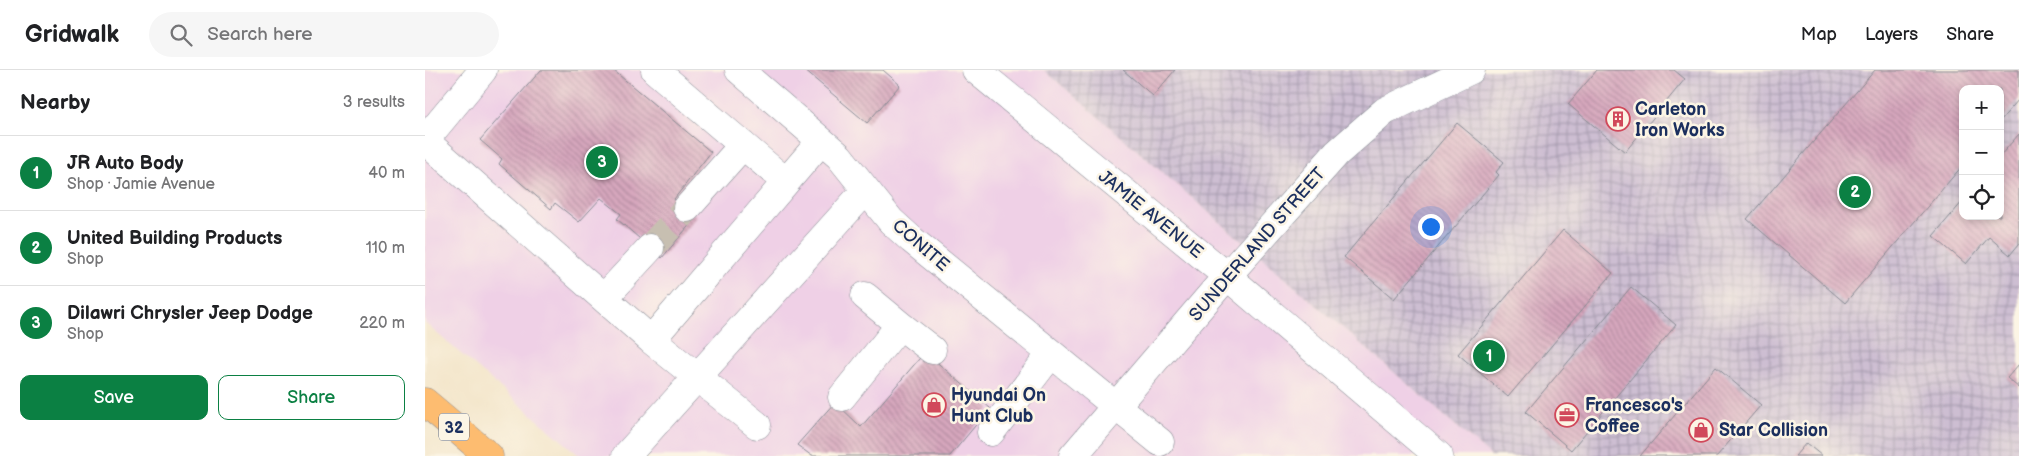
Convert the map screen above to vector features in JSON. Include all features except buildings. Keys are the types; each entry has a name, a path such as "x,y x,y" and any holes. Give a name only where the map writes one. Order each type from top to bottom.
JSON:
{"main road":[{"name":"32","path":"425,402 484,454"}],"street":[{"path":"483,70 425,141 651,340 757,425"},
{"path":"655,70 785,181"},
{"name":"CONITE","path":"739,70 839,156 891,221 912,240 1160,442"},
{"name":"JAMIE AVENUE","path":"976,70 1227,276 1439,456"},
{"name":"SUNDERLAND STREET","path":"1073,456 1227,276 1337,153 1385,111 1471,70"},
{"path":"651,340 821,140"},
{"path":"687,208 743,145"},
{"path":"626,456 866,190"},
{"path":"605,298 650,248"},
{"path":"865,296 932,350"},
{"path":"842,397 901,325"},
{"path":"991,432 1051,354"}],"shaded area":[{"path":"425,70 1044,70 1491,456 580,456 425,323"},
{"path":"1044,70 2019,70 2019,456 1491,456"}],"tunnel":[{"path":"650,248 687,208"}],"place":[{"name":"Carleton Iron Works","path":"1618,119"},
{"name":"Dilawri Chrysler Jeep Dodge","path":"602,162"},
{"name":"United Building Products","path":"1855,192"},
{"name":"JR Auto Body","path":"1489,356"},
{"name":"Hyundai On Hunt Club","path":"934,405"},
{"name":"Francesco's Coffee","path":"1567,415"},
{"name":"Star Collision","path":"1701,430"}]}
